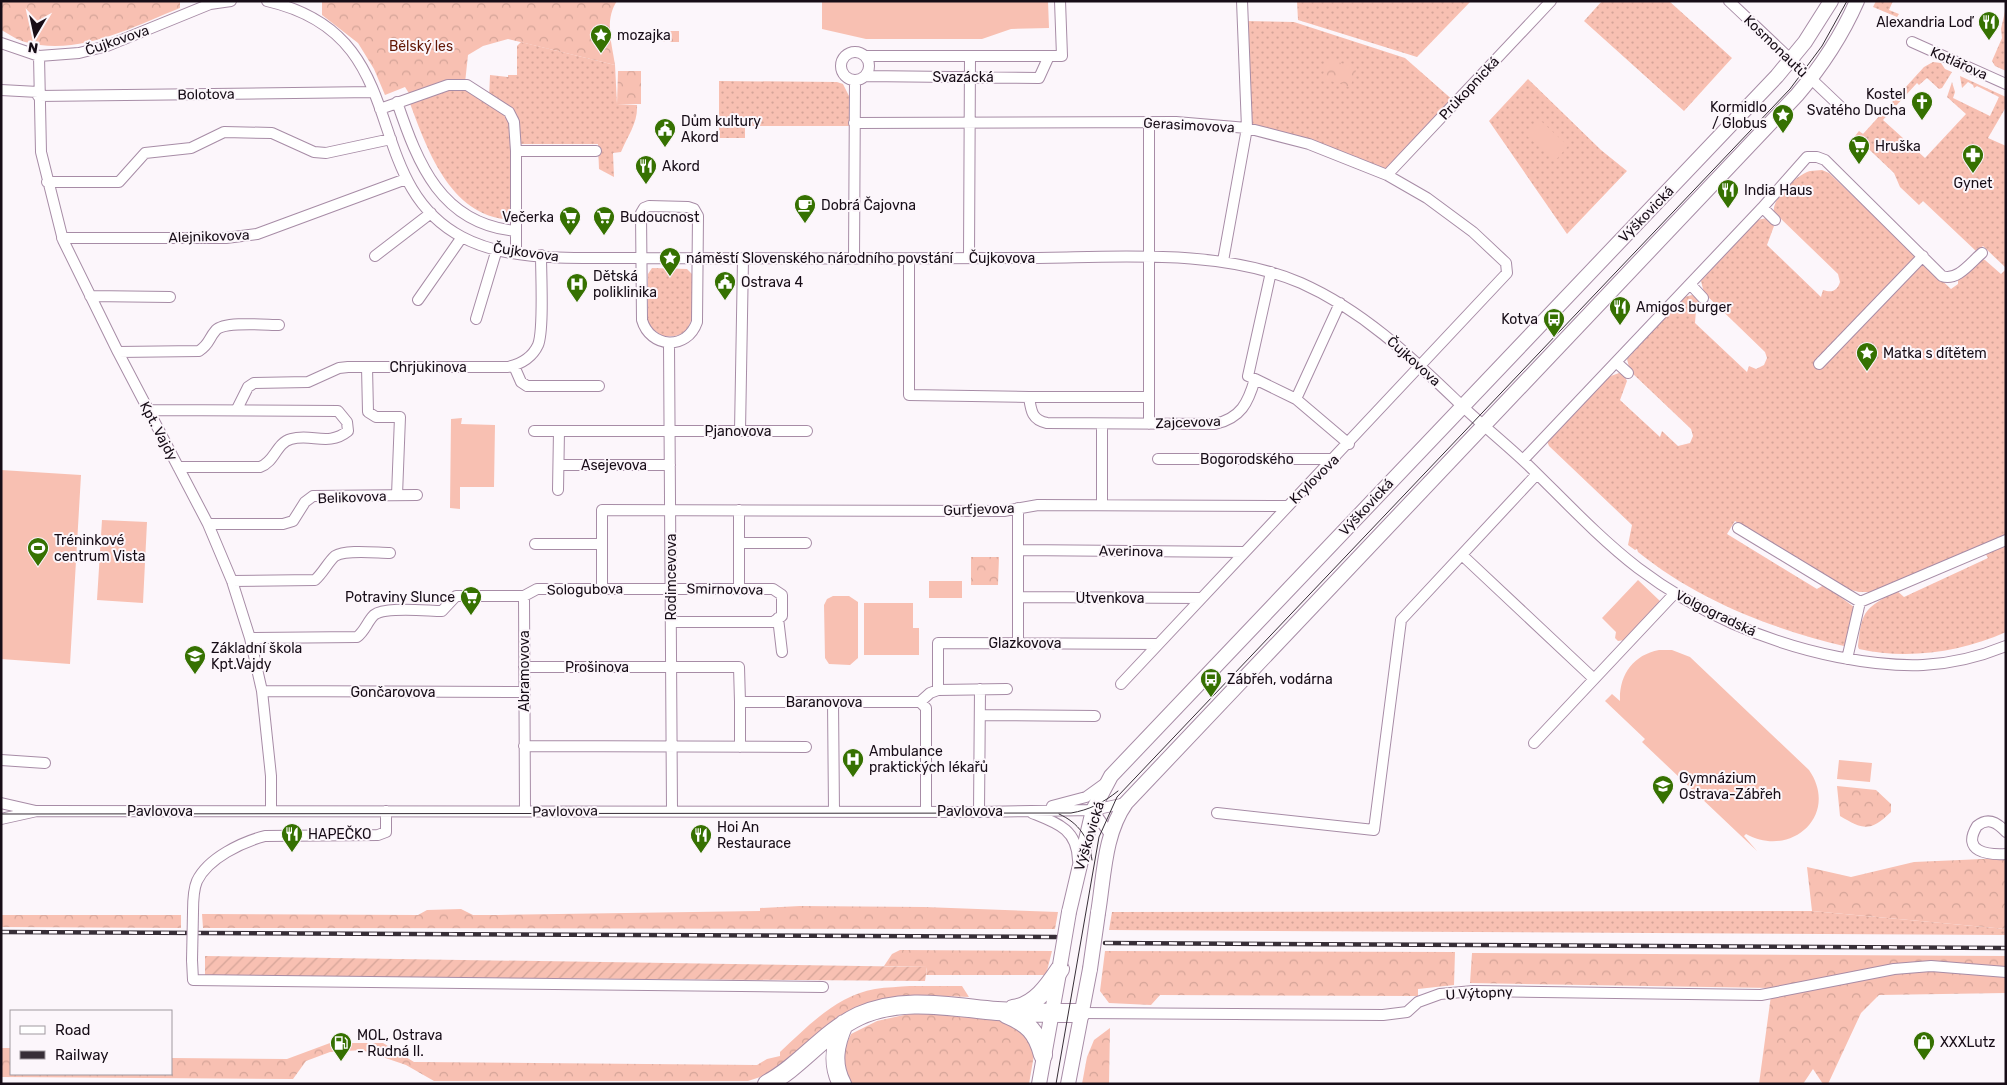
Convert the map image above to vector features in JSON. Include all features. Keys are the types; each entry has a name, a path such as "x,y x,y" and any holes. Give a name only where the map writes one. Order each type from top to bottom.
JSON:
{"highway":[{"path":"999,1011 1019,1008 1030,1003 1048,988 1060,967"},
{"path":"767,1084 785,1072 819,1041 844,1024 866,1013 910,1005 940,1004 999,1011 1081,1014"},
{"path":"999,1011 1031,1027 1040,1043 1043,1055"},
{"path":"842,1084 836,1070 835,1051 844,1024"}],"street":[{"name":"Čujkovova","path":"1,43 39,56 79,53 107,46 210,4 231,1"},
{"name":"Čujkovova","path":"267,1 293,7 318,19 338,35 354,53 367,74 406,180 431,213 462,237 497,249 541,256 743,259 1149,258 1223,261 1271,272 1340,303 1372,324 1421,366 1483,425"},
{"name":"Svazácká","path":"864,56 1062,56 1060,1"},
{"path":"1223,261 1247,128 1242,1"},
{"name":"Průkopnická","path":"1387,174 1551,1"},
{"name":"Kosmonautů","path":"1729,1 1790,61 1844,110"},
{"name":"Výškovická","path":"1039,1084 1069,912 1079,866 1094,810 1112,776 1790,61 1831,1"},
{"name":"Výškovická","path":"1068,1084 1090,968 1110,836 1126,803 1811,79 1840,36 1857,1"},
{"name":"Kotlářova","path":"1912,42 2006,84"},
{"path":"854,259 854,123 860,78 869,66 864,56 853,52 842,60 841,67 843,74 848,79 860,78"},
{"name":"Kpt. Vajdy","path":"39,56 38,94 41,152 62,238 118,352 208,524 232,580 250,638 262,691 271,776 271,811"},
{"path":"969,258 970,56"},
{"name":"Svazácká","path":"860,78 1039,78 1049,56"},
{"name":"Čujkovova","path":"380,109 448,85 467,85 509,112 514,122 516,151 516,253"},
{"name":"Bolotova","path":"1,90 38,94 374,92"},
{"path":"397,102 426,175 443,196 463,214 478,221 516,231"},
{"path":"1149,122 1149,424"},
{"name":"Gerasimovova","path":"854,123 1149,122 1217,124 1247,128 1309,144 1387,174 1428,198 1473,232 1506,263 1507,273"},
{"path":"47,182 119,182 146,153 191,148 224,132 272,133 314,152 326,153 391,139"},
{"path":"516,151 596,151"},
{"path":"1523,460 1807,158 1817,157 1825,160 1922,256 1947,278 1955,276 1982,253"},
{"name":"Alejnikovova","path":"62,238 226,238 256,234 406,180"},
{"path":"649,206 685,206 694,209 698,216 698,258 697,322 690,334 685,338 669,344 652,336 643,325 640,258 642,210 649,206"},
{"path":"1762,208 1775,220"},
{"path":"375,256 431,213"},
{"path":"418,300 462,237"},
{"path":"476,319 497,249"},
{"path":"541,256 540,336 538,346 530,356 514,366 521,382 527,386 599,386"},
{"path":"1819,364 1922,256"},
{"path":"740,431 743,259"},
{"name":"Zajcevova","path":"909,259 908,395 1149,396"},
{"path":"1271,272 1252,378 1296,398 1349,444"},
{"name":"Krylovova","path":"1121,684 1287,506 1335,459 1507,273"},
{"path":"1690,284 1703,298"},
{"path":"90,296 170,297"},
{"path":"1296,398 1340,303"},
{"path":"118,352 199,352 208,345 217,329 227,325 280,325"},
{"name":"Rodimcevova","path":"669,344 672,810"},
{"path":"1616,362 1628,373"},
{"name":"Chrjukinova","path":"237,409 248,387 254,383 308,382 339,368 514,366"},
{"path":"367,367 368,412 376,417 400,417 397,496"},
{"name":"Zajcevova","path":"1029,397 1032,414 1039,422 1216,424 1228,421 1240,413 1248,401 1252,378"},
{"path":"148,410 338,411 347,422 348,431 333,439 292,438 283,442 268,464 260,467 178,467"},
{"path":"1102,424 1102,505"},
{"name":"Volgogradská","path":"1483,425 1640,569 1674,593 1736,625 1774,640 1819,653 1879,665 1922,666 1976,657 2006,646"},
{"path":"534,431 670,431"},
{"path":"558,490 559,431"},
{"name":"Pjanovova","path":"670,431 807,432"},
{"name":"Bogorodského","path":"1158,459 1335,459"},
{"name":"Asejevova","path":"558,465 670,465"},
{"path":"1217,813 1374,830 1401,620 1537,474"},
{"name":"Belikovova","path":"208,524 283,524 293,521 305,502 314,496 417,496"},
{"name":"Gurťjevova","path":"602,544 602,510 1004,511 1038,505 1287,506"},
{"path":"1018,508 1018,642"},
{"path":"738,589 739,510"},
{"path":"1738,528 1860,602"},
{"path":"1860,602 2006,540"},
{"path":"738,543 806,542"},
{"path":"535,544 602,544 602,589"},
{"name":"Averinova","path":"1018,550 1244,552"},
{"path":"232,580 315,580 324,573 334,557 344,553 390,554"},
{"path":"1462,555 1593,678"},
{"name":"Sologubova","path":"250,638 357,637 365,631 374,616 383,610 442,611 456,596 524,596 538,589 671,588"},
{"name":"Smirnovova","path":"671,588 773,589 782,595 782,616 778,618 782,652"},
{"path":"1534,743 1674,593"},
{"name":"Abramovova","path":"524,596 525,811"},
{"name":"Utvenkova","path":"1019,597 1201,598"},
{"path":"1847,659 1860,602"},
{"path":"671,622 773,622 778,618"},
{"name":"Glazkovova","path":"938,690 938,642 1158,644"},
{"name":"Prošinova","path":"524,667 670,668"},
{"path":"670,668 739,668 740,747"},
{"path":"979,812 980,689"},
{"path":"926,811 926,708 920,702 930,693 938,690 1007,689"},
{"name":"Gončarovova","path":"262,691 524,692"},
{"name":"Baranovova","path":"740,702 920,702"},
{"path":"833,702 834,811"},
{"path":"980,715 1095,716"},
{"path":"524,746 806,747"},
{"path":"1,760 45,763"},
{"path":"1026,811 1086,798 1099,790 1112,776"},
{"name":"Pavlovova","path":"1,803 37,811"},
{"name":"Pavlovova","path":"1,819 37,811 672,810 979,812 1094,810 1126,803"},
{"path":"1094,810 1110,836"},
{"path":"386,811 386,832 378,835 265,836 247,841 228,850 198,879 193,912 193,980 823,987"},
{"path":"1026,811 1065,828 1078,852 1079,866"},
{"path":"2006,832 1995,822 1988,821 1976,826 1973,835 1976,848 1980,852 1987,855 2006,854"},
{"name":"U Výtopny","path":"1081,1014 1383,1015 1406,1012 1418,1002 1440,994 1473,991 1761,995 1894,969 1931,966 2006,972"}],"green space":[{"path":"1,1 180,1 180,8 104,38 65,46 45,46 22,41 1,30"},
{"name":"Bělský les","path":"322,1 617,1 613,8 610,24 615,65 508,39 483,46 468,55 465,83 410,95 405,87 385,95 374,69 358,43 322,15"},
{"path":"822,1 1048,1 1049,28 1011,29 982,39 866,39 822,29"},
{"path":"1297,1 1471,1 1417,57 1298,20"},
{"path":"1602,1 1669,1 1732,58 1684,111 1584,21"},
{"path":"1876,1 1893,1 1889,10 1899,14 1897,17 1873,7"},
{"path":"2006,7 2006,71 1995,66 1992,61 2002,38 2001,29"},
{"path":"1243,21 1294,22 1405,58 1455,102 1387,175 1247,128"},
{"path":"662,31 679,31 679,42 662,42"},
{"path":"521,42 615,65 617,104 637,105 637,111 636,118 621,152 613,153 614,177 599,169 598,144 516,144 516,220 493,217 474,208 458,195 444,178 433,159 408,98 467,85 489,98 490,75 508,77 508,75 517,75 517,46"},
{"path":"1328,59 1357,68 1350,87 1322,78"},
{"path":"1933,62 1941,63 1945,69 1952,72 1942,88 1939,89 1927,78 1919,85 1917,83 1883,120 1925,158 1966,114 1947,97 1952,82 1955,92 1953,98 1990,116 1999,97 1977,86 1974,88 1968,82 1962,88 1960,76 2006,97 2006,107 1988,138 2006,146 2006,268 1983,246 1977,252 1923,201 1919,205 1900,187 1894,173 1855,136 1859,131 1863,134 1924,67"},
{"path":"618,71 641,71 641,104 617,104"},
{"path":"1528,79 1601,150 1627,171 1567,234 1489,121"},
{"path":"719,81 837,82 843,84 849,96 849,126 745,126 745,138 719,138"},
{"path":"1540,120 1568,146 1555,161 1526,135"},
{"path":"1822,170 1829,173 1951,289 1958,284 1958,278 1979,258 1985,260 2001,274 2006,269 2006,632 1989,639 1953,649 1915,654 1878,652 1859,649 1858,646 1861,624 1867,611 1872,606 1896,590 1904,597 1988,558 1981,546 1874,592 1859,592 1843,588 1735,521 1727,534 1817,589 1824,585 1854,607 1848,647 1764,622 1737,611 1711,599 1661,569 1638,552 1637,549 1635,550 1628,545 1632,525 1549,446 1547,441 1608,377 1619,373 1624,375 1627,381 1620,400 1660,437 1662,431 1678,446 1690,443 1693,436 1691,429 1630,371 1627,359 1684,297 1696,294 1701,302 1696,310 1695,323 1747,372 1749,366 1756,369 1764,365 1767,358 1765,352 1704,293 1701,281 1757,220 1767,218 1774,226 1767,245 1821,297 1823,290 1832,291 1836,289 1840,282 1838,274 1774,212 1774,206 1786,187 1810,171"},
{"path":"652,268 687,269 692,274 692,317 689,326 684,332 675,336 662,336 649,326 648,274"},
{"path":"462,418 461,424 495,425 494,487 460,487 460,509 450,508 451,419"},
{"name":"Tréninkové centrum Vista","path":"1,470 81,475 70,664 1,659"},
{"path":"102,520 147,522 143,603 97,600"},
{"path":"971,557 999,557 998,585 971,585"},
{"path":"1638,580 1661,602 1625,640 1618,641 1615,638 1616,632 1602,618"},
{"path":"929,581 962,581 962,598 929,598"},
{"path":"833,596 849,596 858,602 858,658 850,665 829,664 825,658 824,605 827,599"},
{"path":"864,603 913,603 913,628 919,628 919,655 864,655"},
{"path":"1659,650 1672,650 1690,657 1809,770 1817,787 1819,802 1815,817 1806,828 1794,837 1779,841 1763,840 1746,834 1744,836 1757,851 1642,742 1645,739 1605,701 1612,694 1620,701 1622,683 1629,668 1642,656"},
{"path":"1839,760 1872,763 1870,782 1837,779"},
{"path":"1837,786 1876,790 1891,804 1891,812 1872,826 1867,827 1855,824 1840,816"},
{"path":"2006,858 2006,929 1812,911 1807,867 1851,877 1914,862"},
{"path":"800,906 924,907 1058,912 1055,929 203,928 202,914 418,915 427,910 461,909 473,915 498,915 760,911 760,908"},
{"path":"1812,911 2006,929 2006,935 1109,930 1112,912"},
{"path":"1,915 181,915 181,928 1,927"},
{"path":"900,950 1052,951 1046,975 926,975 927,967 884,966 892,954"},
{"path":"1105,951 1455,952 1454,985 1418,989 1418,996 1160,995 1151,1005 1109,1003 1100,991"},
{"path":"1472,953 2006,956 2006,993 1879,995 1861,1013 1828,1084 1823,1084 1813,1069 1803,1084 1759,1084 1772,988 1470,983"},
{"path":"205,956 927,967 925,981 205,976"},
{"path":"962,986 969,997 918,995 871,1002 811,1039 775,1072 748,1081 434,1081 406,1065 362,1050 330,1052 306,1061 293,1079 1,1077 1,1048 10,1048 10,1075 172,1075 172,1058 287,1059 330,1043 383,1043 414,1062 757,1065 767,1059 780,1056 780,1052 812,1022 835,1005 861,993 888,987"},
{"path":"922,1011 1004,1021 1029,1036 1034,1055 1029,1084 853,1084 843,1076 842,1054 851,1034 877,1021"},
{"path":"1110,1028 1109,1084 1082,1084 1087,1057 1094,1040"}],"tram line":[{"path":"1056,1084 1099,837 1117,797 1790,89 1822,46 1847,1"},
{"path":"1,814 1071,813 1096,805 1118,791"},
{"path":"1059,814 1072,822 1082,832 1086,838 1092,860"}],"railway":[{"path":"1,932 1056,937"},
{"path":"1105,943 2006,948"}],"place":[{"name":"Alexandria Loď","path":"1989,41"},
{"name":"mozajka","path":"601,54"},
{"name":"Kostel Svatého Ducha","path":"1922,121"},
{"name":"Kormidlo / Globus","path":"1783,134"},
{"name":"Dům kultury Akord","path":"665,148"},
{"name":"Hruška","path":"1859,165"},
{"name":"Gynet","path":"1973,174"},
{"name":"Akord","path":"646,185"},
{"name":"India Haus","path":"1728,209"},
{"name":"Dobrá Čajovna","path":"805,224"},
{"name":"Večerka","path":"570,236"},
{"name":"Budoucnost","path":"604,236"},
{"name":"náměstí Slovenského národního povstání","path":"670,277"},
{"name":"Ostrava 4","path":"725,301"},
{"name":"Dětská poliklinika","path":"577,303"},
{"name":"Amigos burger","path":"1620,326"},
{"name":"Kotva","path":"1554,338"},
{"name":"Matka s dítětem","path":"1867,372"},
{"name":"Tréninkové centrum Vista","path":"38,567"},
{"name":"Potraviny Slunce","path":"471,616"},
{"name":"Základní škola Kpt.Vajdy","path":"195,675"},
{"name":"Zábřeh, vodárna","path":"1211,698"},
{"name":"Ambulance praktických lékařů","path":"853,778"},
{"name":"Gymnázium Ostrava-Zábřeh","path":"1663,805"},
{"name":"HAPEČKO","path":"292,853"},
{"name":"Hoi An Restaurace","path":"701,854"},
{"name":"XXXLutz","path":"1924,1061"},
{"name":"MOL, Ostrava - Rudná II.","path":"341,1062"}]}
